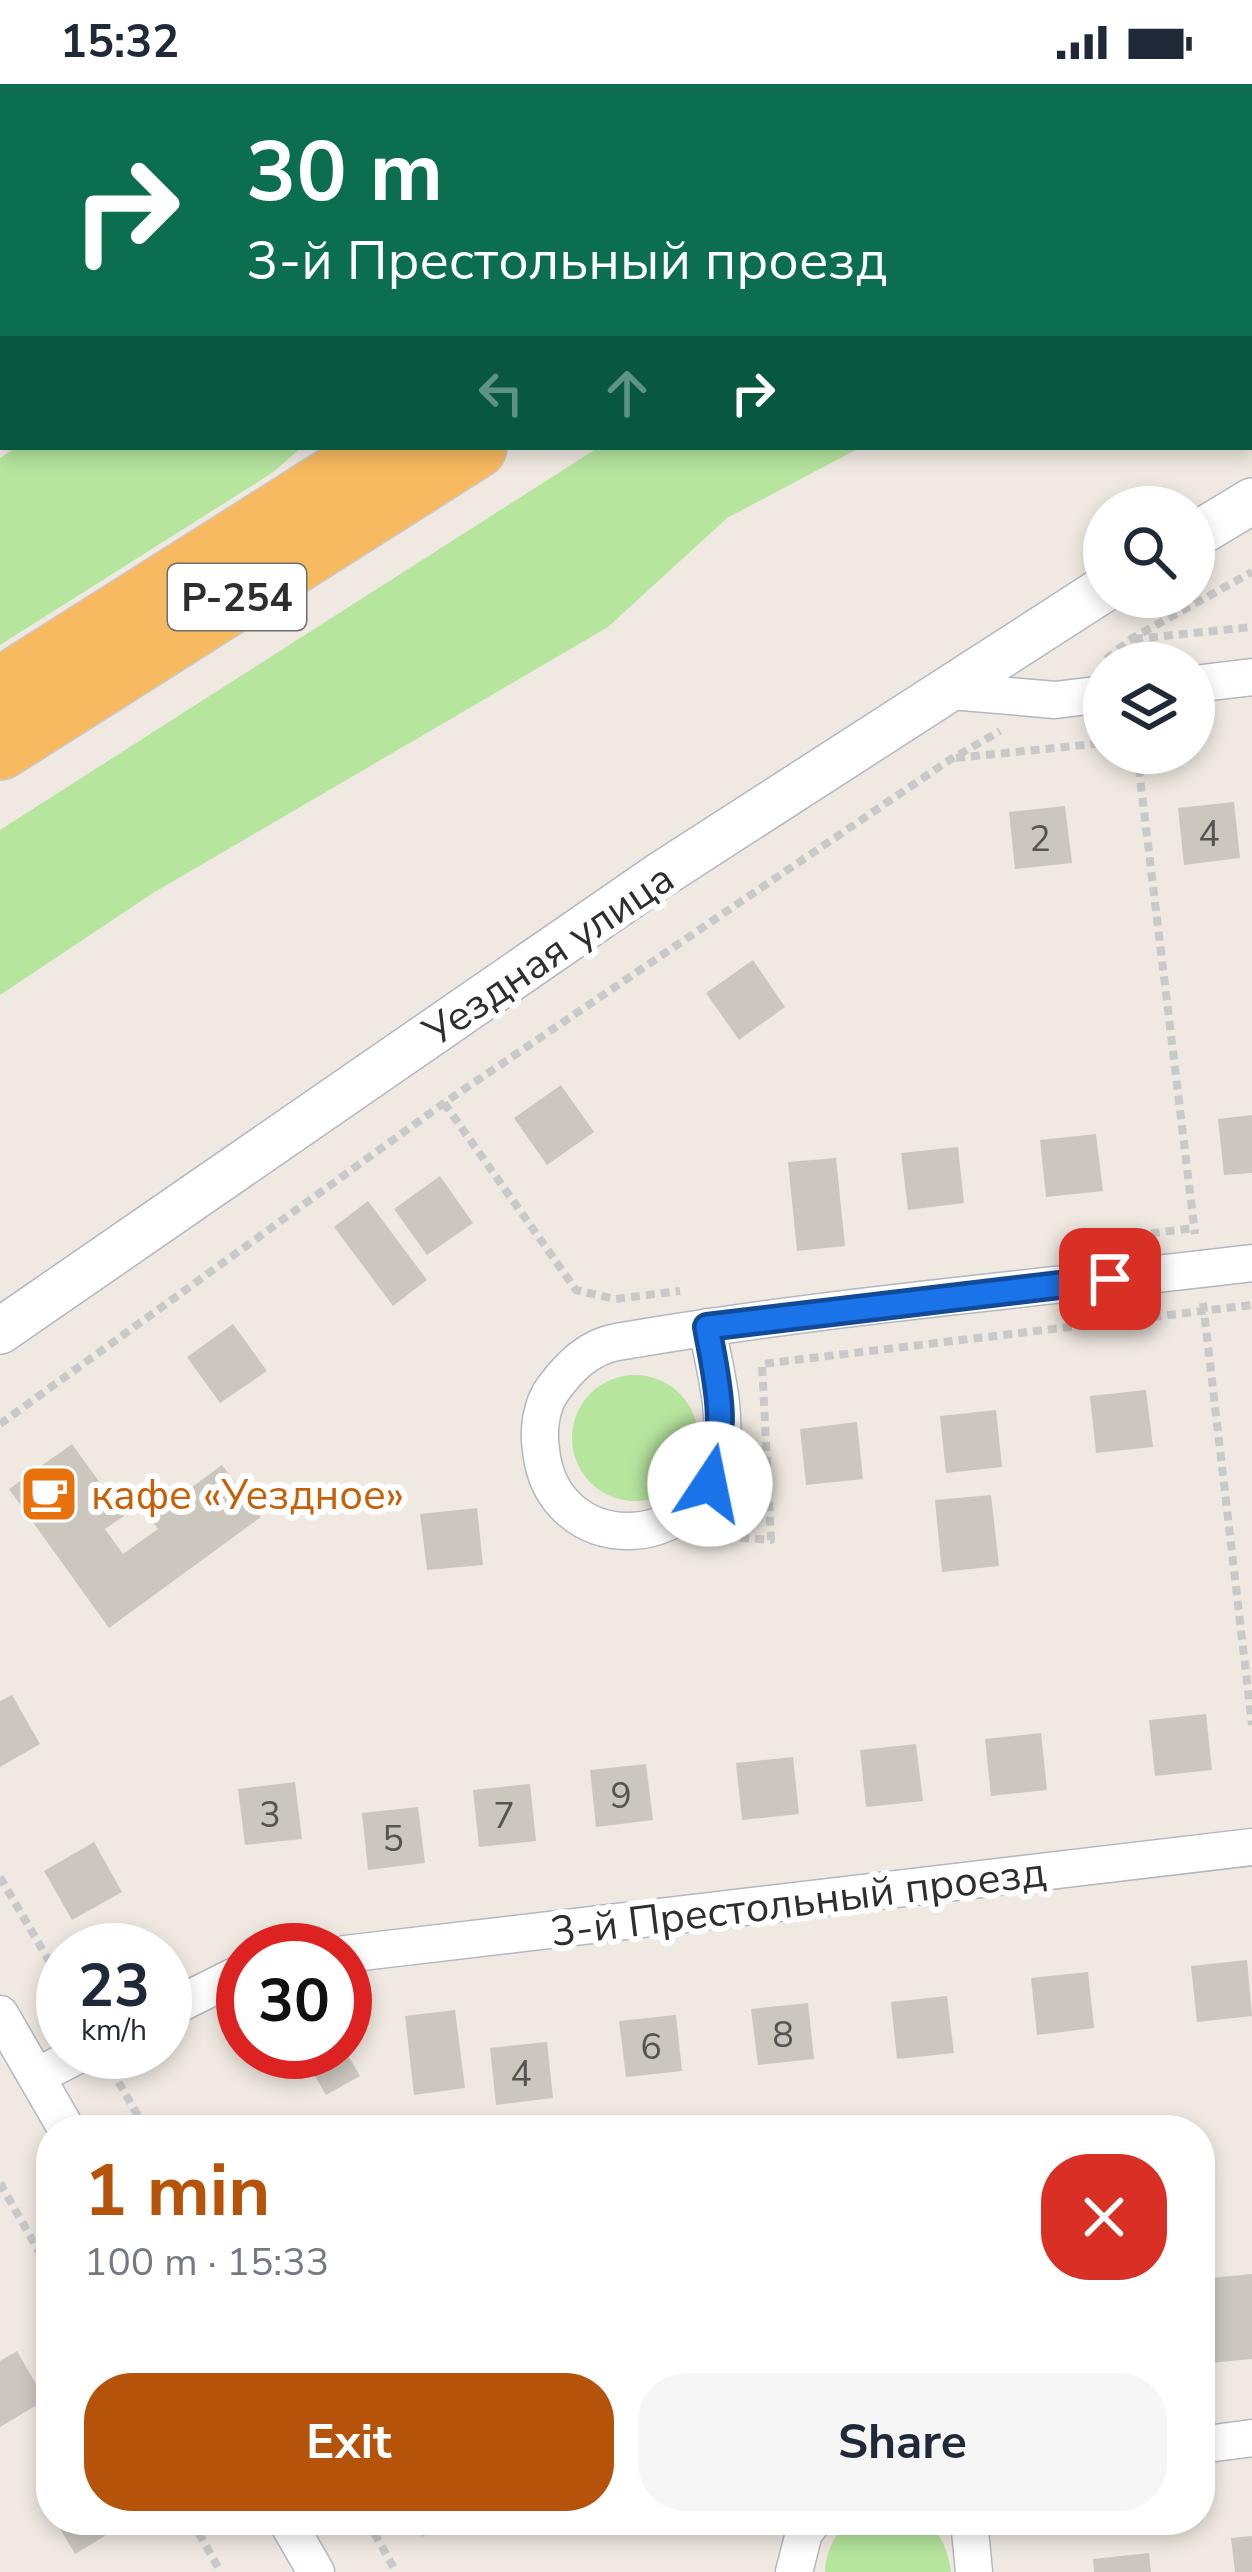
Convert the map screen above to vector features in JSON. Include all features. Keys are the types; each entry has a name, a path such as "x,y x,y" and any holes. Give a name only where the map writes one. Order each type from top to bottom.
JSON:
{"highway":[{"name":"Р-254","path":"0,690 379,450"},
{"name":"Р-254","path":"0,748 470,450"}],"street":[{"path":"1215,523 1252,501"},
{"name":"Уездная улица","path":"0,1331 659,876 1083,603"},
{"path":"1215,681 1252,677"},
{"path":"951,691 1055,700 1083,697"},
{"path":"707,1327 722,1411 720,1450 710,1484 688,1512 657,1529 621,1533 587,1522 560,1500 542,1469 539,1434 548,1396 570,1366 602,1345 707,1327 1252,1263"},
{"name":"3-й Престольный проезд","path":"372,1951 1252,1847"},
{"path":"0,2014 36,2074"},
{"path":"39,2079 59,2115"},
{"path":"1215,2443 1252,2438"},
{"path":"295,2535 316,2572"},
{"path":"794,2572 803,2535"},
{"path":"970,2535 974,2572"}],"path":[{"path":"1131,639 1252,627"},
{"path":"0,1424 444,1103 951,759 1083,745"},
{"path":"444,1103 576,1290 615,1299 685,1290"},
{"path":"1102,1239 1195,1228"},
{"path":"688,1512 716,1536 771,1540 762,1364 1252,1305"},
{"path":"0,1877 36,1939"},
{"path":"117,2079 137,2115"},
{"path":"0,2183 36,2247"},
{"path":"200,2535 221,2572"},
{"path":"375,2535 396,2572"}],"green space":[{"path":"12,450 299,450 272,473 0,645 0,458"},
{"path":"594,450 855,450 727,518 608,627 153,893 0,995 0,830"},
{"path":"635,1375 659,1380 680,1393 693,1414 698,1438 693,1462 680,1483 659,1496 635,1501 611,1496 590,1483 577,1462 572,1438 577,1414 590,1393 611,1380"},
{"path":"837,2535 938,2535 951,2572 825,2572"}],"building":[{"path":"1234,802 1240,858 1184,865 1178,808"},
{"path":"1065,806 1072,863 1015,869 1009,812"},
{"path":"753,960 785,1007 739,1040 706,993"},
{"path":"561,1085 594,1132 547,1165 514,1118"},
{"path":"1252,1115 1252,1173 1224,1175 1218,1119"},
{"path":"1096,1134 1103,1191 1046,1197 1040,1140"},
{"path":"958,1147 964,1203 908,1210 901,1153"},
{"path":"836,1158 845,1246 797,1251 788,1162"},
{"path":"440,1176 473,1223 427,1255 394,1209"},
{"path":"368,1201 427,1280 393,1306 334,1227"},
{"path":"233,1324 267,1371 220,1403 187,1357"},
{"path":"1146,1390 1153,1447 1096,1453 1090,1396"},
{"path":"996,1410 1002,1467 946,1473 940,1416"},
{"path":"857,1422 863,1479 806,1485 800,1429"},
{"path":"72,1444 124,1516 105,1529 123,1554 158,1529 150,1518 222,1465 261,1517 109,1628 9,1489"},
{"path":"991,1495 999,1566 942,1572 935,1500"},
{"path":"477,1508 483,1565 427,1570 420,1514"},
{"path":"12,1695 40,1744 0,1767 0,1701"},
{"path":"1206,1714 1212,1770 1155,1776 1149,1720"},
{"path":"1041,1733 1047,1790 991,1796 985,1739"},
{"path":"916,1744 923,1801 866,1807 860,1750"},
{"path":"793,1757 799,1814 742,1820 736,1763"},
{"path":"646,1764 653,1820 596,1827 590,1770"},
{"path":"295,1782 302,1839 245,1845 238,1789"},
{"path":"530,1784 536,1841 479,1847 473,1790"},
{"path":"418,1807 425,1863 368,1870 362,1813"},
{"path":"94,1842 122,1892 72,1920 44,1871"},
{"path":"1247,1960 1252,2016 1197,2022 1191,1966"},
{"path":"1088,1972 1094,2028 1037,2035 1031,1978"},
{"path":"947,1996 954,2053 897,2059 891,2002"},
{"path":"808,2003 814,2059 758,2065 751,2009"},
{"path":"455,2010 465,2088 414,2095 405,2016"},
{"path":"676,2015 682,2071 626,2077 619,2021"},
{"path":"547,2042 553,2098 496,2105 490,2048"},
{"path":"317,2079 355,2079 326,2095"},
{"path":"1252,2274 1252,2359 1215,2363 1215,2278"},
{"path":"17,2351 36,2384 36,2405 0,2427 0,2361"},
{"path":"64,2535 106,2535 75,2554"},
{"path":"1252,2536 1252,2572 1235,2572 1231,2538"},
{"path":"1149,2553 1151,2572 1094,2572 1093,2559"}],"place":[{"name":"кафе «Уездное»","path":"49,1494"}],"route":[{"path":"710,1484 720,1450 722,1411 707,1327 1110,1279"}]}
